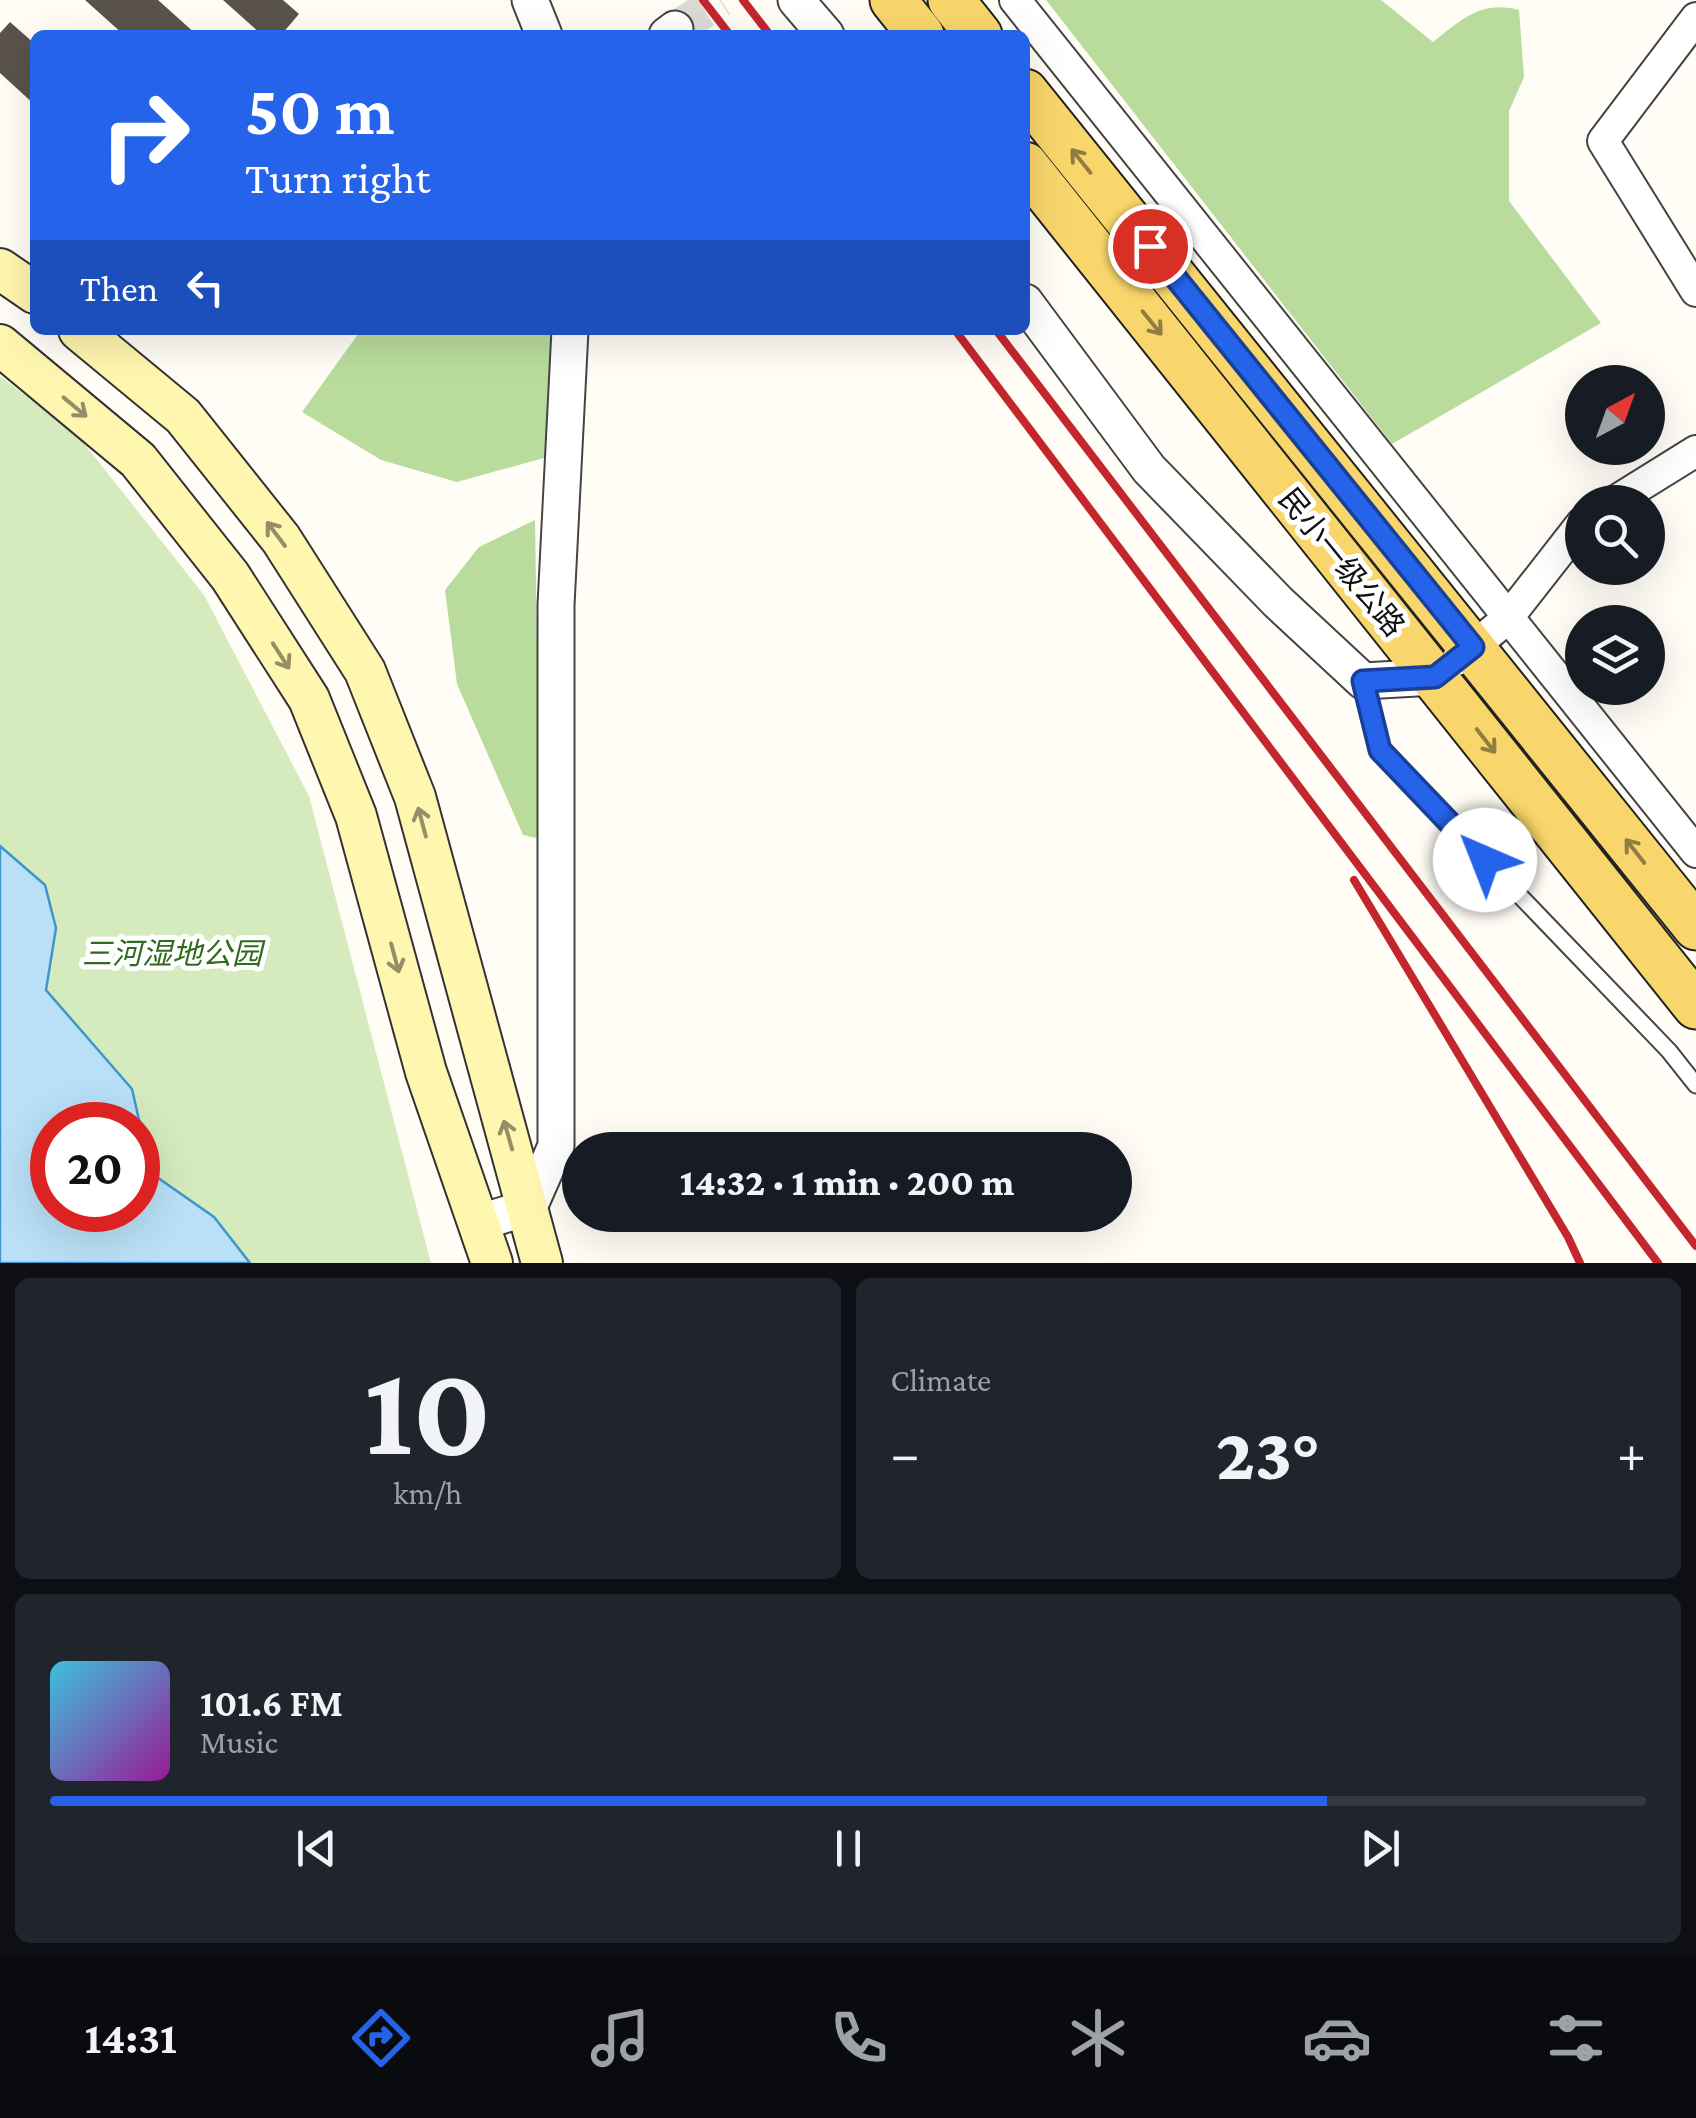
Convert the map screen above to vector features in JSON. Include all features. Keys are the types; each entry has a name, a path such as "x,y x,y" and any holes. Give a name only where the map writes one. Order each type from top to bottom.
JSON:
{"main road":[{"path":"893,0 917,30"},
{"path":"951,0 975,30"},
{"name":"民小一级公路","path":"1030,98 1490,633 1696,928"},
{"name":"民小一级公路","path":"1030,171 1696,1006"},
{"path":"0,269 30,290"},
{"path":"85,335 183,416 280,539 365,671 416,797 542,1263"},
{"path":"0,345 138,460 230,576 309,699 356,816 426,1072 492,1263"}],"street":[{"path":"530,0 542,30"},
{"path":"796,0 822,30"},
{"path":"1015,0 1490,633 1696,852"},
{"path":"1696,18 1603,141 1696,291"},
{"path":"1030,309 1149,469 1278,602 1363,681 1435,677 1490,633 1565,543"},
{"path":"478,1223 528,1207 556,1146 556,605 570,335"},
{"path":"1641,485 1696,451"}],"lane":[{"path":"1363,681 1380,750 1669,1051 1696,1085"}],"green space":[{"path":"1046,0 1381,0 1433,42 1463,19 1483,10 1519,10 1524,77 1509,111 1509,201 1601,323 1392,444"},
{"path":"357,335 559,335 551,456 457,482 381,460 302,412"},
{"name":"三河湿地公园","path":"0,376 79,437 204,595 309,796 431,1263 0,1263"},
{"path":"535,520 540,839 523,835 457,684 445,590 479,547"}],"water":[{"path":"0,846 45,885 56,928 46,990 132,1089 135,1102 30,1102 30,1232 160,1232 160,1179 214,1217 250,1263 0,1263"}],"building":[{"path":"85,0 158,0 191,30 118,30"},
{"path":"223,0 283,0 299,14 285,30 256,30"},
{"path":"10,22 30,40 30,100 0,73 0,33"}],"tunnel":[{"path":"675,29 721,0"}],"railway":[{"path":"703,0 726,30"},
{"path":"743,0 766,30"},
{"path":"959,335 1658,1263"},
{"path":"1000,335 1696,1246"},
{"path":"1354,880 1580,1263"}],"route":[{"path":"1150,246 1473,647 1435,677 1363,681 1380,750 1485,860"}]}
